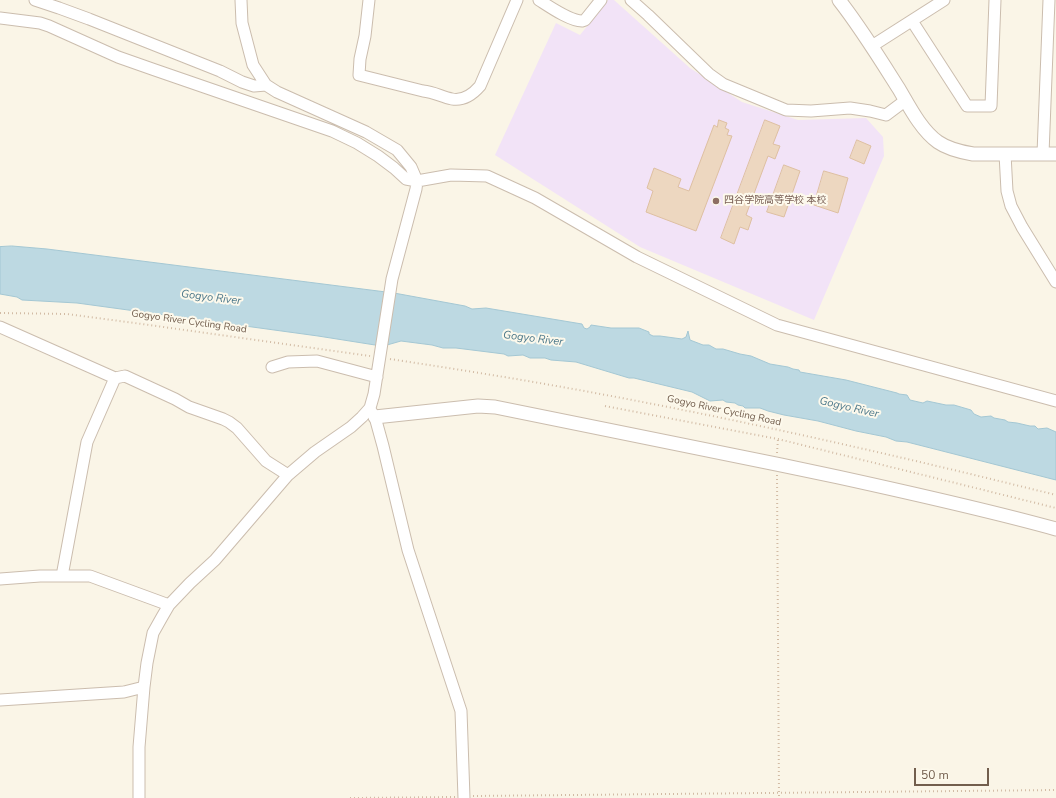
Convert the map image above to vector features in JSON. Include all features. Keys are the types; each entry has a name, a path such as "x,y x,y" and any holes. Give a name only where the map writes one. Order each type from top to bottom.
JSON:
{"street":[{"path":"35,0 89,19 220,71 242,82 254,86 266,85"},
{"path":"241,0 242,23 252,65 266,85 277,92 366,132 397,150 411,167 417,181 392,279 372,413 383,446 408,550 461,711 464,797"},
{"path":"369,0 359,75 430,92 452,99 465,97 473,93 480,86 517,0"},
{"path":"539,0 558,12 582,21 585,20 601,0"},
{"path":"631,0 709,74 723,84 786,110 811,111 850,108 886,115 906,100"},
{"path":"839,0 872,46 920,122 938,143 962,152 973,154 1056,154"},
{"path":"872,46 944,0"},
{"path":"912,21 967,106 991,106 995,0"},
{"path":"1043,154 1049,0"},
{"path":"0,18 40,22 118,56 155,70 332,131 357,143 378,156 406,179 417,181 451,175 487,176 535,198 637,257 777,325 1056,400"},
{"path":"1045,104 1056,104"},
{"path":"1006,154 1007,191 1011,206 1022,227 1056,282"},
{"path":"0,327 115,378 126,376 189,407 229,422 237,428 266,461 288,475"},
{"path":"272,367 288,362 317,362 377,377"},
{"path":"62,576 87,442 115,378"},
{"path":"139,798 139,747 147,663 153,633 169,605 215,560 288,475 315,452 351,427 362,417 372,413 478,406 495,407 777,464 904,492 1056,529"},
{"path":"0,579 40,576 90,576 169,605"},
{"path":"0,700 124,692 144,687"}],"path":[{"name":"Gogyo River Cycling Road","path":"0,313 67,314 380,356 544,384 778,430 958,470 1056,495"},
{"path":"605,406 778,440 1056,508"},
{"path":"777,464 779,798"},
{"path":"350,798 1056,790"}],"shaded area":[{"name":"四谷学院高等学校 本校","path":"608,0 614,0 690,68 742,102 798,120 866,118 883,137 884,156 814,320 640,247 495,155 556,23 580,35"}],"water":[{"name":"Gogyo River","path":"12,246 47,249 394,293 465,306 472,309 486,308 582,324 584,328 587,329 591,325 611,328 639,328 649,332 649,334 653,336 682,339 686,337 688,331 690,340 703,345 709,345 716,349 723,349 751,356 770,364 907,395 910,400 923,403 927,401 954,405 971,410 974,414 981,417 991,416 1008,422 1035,426 1038,429 1047,428 1056,432 1056,480 818,421 784,415 760,408 745,408 735,403 726,402 723,400 710,401 692,392 629,378 576,362 551,360 545,358 530,358 523,355 508,356 504,354 456,348 443,348 401,341 387,345 375,345 77,303 22,300 17,297 0,294 0,247"}],"building":[{"path":"719,120 727,123 725,128 729,130 727,135 732,136 696,231 646,212 653,191 647,188 654,168 681,179 678,187 689,191 714,125 717,127"},
{"path":"765,120 780,126 773,144 780,146 775,159 768,156 746,215 752,218 748,230 740,227 734,244 721,238"},
{"path":"857,140 871,146 864,164 850,158"},
{"path":"784,165 800,171 784,217 767,212"},
{"path":"824,171 848,178 838,213 814,205"}],"place":[{"name":"四谷学院高等学校 本校","path":"716,201"}]}
